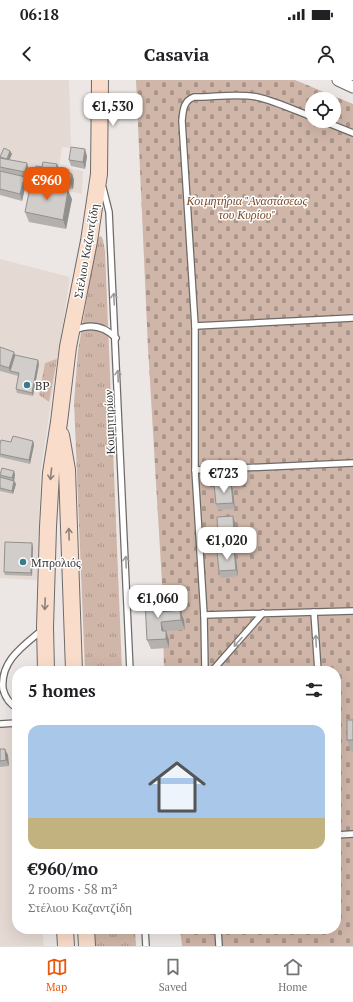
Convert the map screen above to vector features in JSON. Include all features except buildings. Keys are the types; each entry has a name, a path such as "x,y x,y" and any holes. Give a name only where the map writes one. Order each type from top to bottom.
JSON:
{"main road":[{"name":"Στέλιου Καζαντζίδη","path":"46,666 45,627 51,473 72,331 89,241 99,174 100,80"},
{"name":"Στέλιου Καζαντζίδη","path":"59,422 67,470 74,666"},
{"path":"65,934 66,946"},
{"path":"86,934 87,946"}],"street":[{"path":"338,80 353,87"}],"lane":[{"path":"205,666 204,615 195,470 195,326 182,121 187,101 194,97 256,96 305,114"},
{"path":"340,128 353,133"},
{"name":"Κοιμητηρίων","path":"99,174 109,212 116,338 130,666"},
{"path":"195,326 353,318"},
{"path":"72,331 87,326 94,326 103,328 116,338"},
{"path":"195,470 353,463"},
{"path":"204,615 353,611"},
{"path":"314,612 318,666"},
{"path":"216,666 263,613"},
{"path":"12,704 4,693 2,684 3,672 8,662 14,655 45,627"},
{"path":"0,724 12,723"},
{"path":"341,835 353,834"},
{"path":"145,934 146,946"},
{"path":"218,934 218,946"}],"shaded area":[{"path":"0,80 69,80 71,148 62,147 59,167 83,171 82,194 0,175"},
{"path":"0,259 70,277 41,469 37,580 0,578"},
{"path":"12,726 12,934 43,934 44,946 0,946 0,727"}],"green space":[{"name":"Κοιμητήρια \"Αναστάσεως του Κυρίου\"","path":"136,80 295,80 324,92 305,92 305,128 341,128 341,99 353,104 353,946 182,946 181,934 341,934 341,666 164,666 162,583 148,348"},
{"path":"101,236 105,251 122,666 85,666 74,402 78,351 97,238"},
{"path":"57,359 49,402 39,395 45,363"},
{"path":"92,934 135,934 136,946 93,946"}],"place":[{"name":"BP","path":"27,385"},
{"name":"Μπρολιός","path":"23,562"}]}
